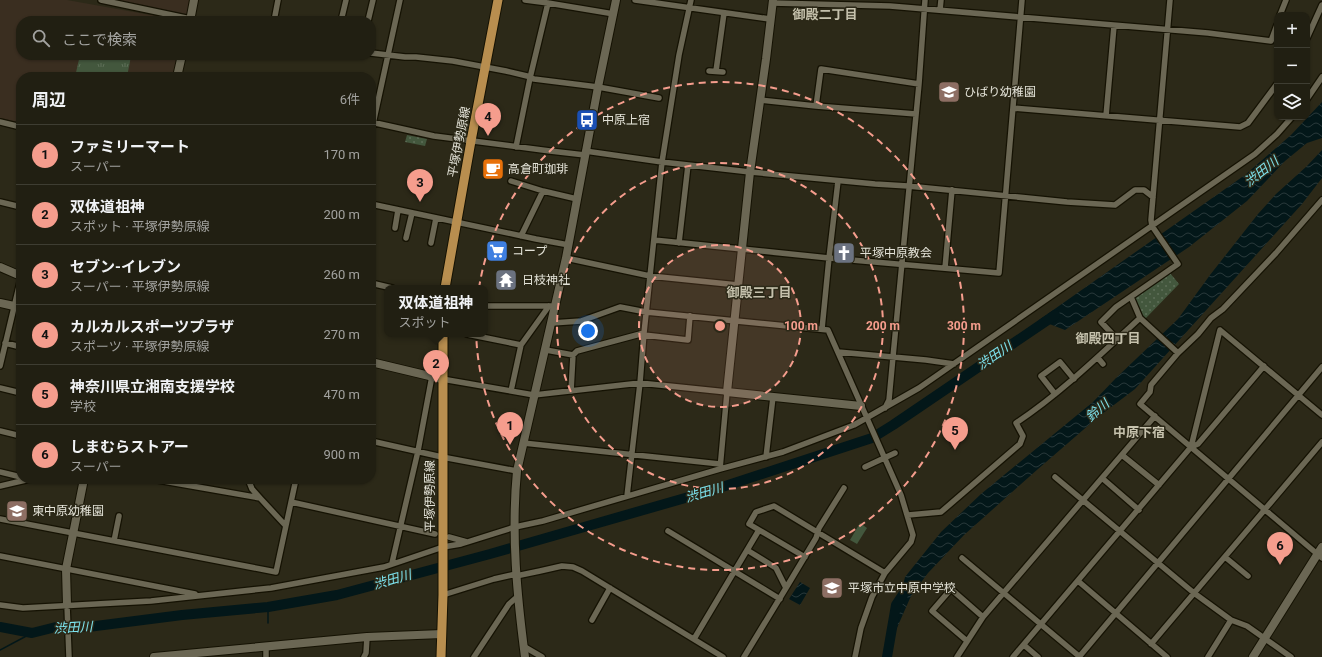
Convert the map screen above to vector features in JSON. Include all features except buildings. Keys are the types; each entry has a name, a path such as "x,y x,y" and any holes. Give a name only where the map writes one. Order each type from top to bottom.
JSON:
{"main road":[{"name":"平塚伊勢原線","path":"446,285 498,0"},
{"name":"平塚伊勢原線","path":"442,337 442,657"}],"street":[{"path":"101,0 169,16"},
{"path":"191,16 194,0"},
{"path":"275,16 278,0"},
{"path":"342,16 346,0"},
{"path":"369,16 373,0"},
{"path":"376,105 400,0"},
{"path":"525,0 548,2 614,14"},
{"path":"525,657 517,598 515,498 517,471 552,323 552,306 569,245 585,153 616,0"},
{"path":"635,0 770,19"},
{"path":"627,496 662,162 679,55 691,0"},
{"path":"885,408 889,400 916,114 925,0"},
{"path":"940,10 941,0"},
{"path":"654,240 901,265 999,273 1022,0"},
{"path":"1117,339 1101,322 1116,307 1178,264 1152,226 1153,197 1170,0"},
{"path":"1281,12 1286,0"},
{"path":"516,147 548,2"},
{"path":"720,467 750,172 772,2 890,3 924,9 1167,31 1208,33 1271,41 1274,33"},
{"path":"1310,31 1322,5"},
{"path":"716,71 724,13"},
{"path":"1106,116 1114,26"},
{"path":"376,54 453,61 534,79 598,87 659,98"},
{"path":"178,72 181,60"},
{"path":"816,106 821,70 918,84"},
{"path":"710,71 723,72"},
{"path":"1310,95 1322,77"},
{"path":"1013,108 1240,127 1248,123 1274,88"},
{"path":"760,100 916,114"},
{"path":"0,606 23,608 151,601 271,588 384,566 443,548 543,521 720,467 783,452 854,425 919,388 1255,154 1277,134 1289,120"},
{"path":"0,122 16,126"},
{"path":"376,123 434,136 516,147 585,153 838,181 1115,205 1135,190 1144,190 1153,197"},
{"path":"679,242 688,165"},
{"path":"511,181 543,191 577,199"},
{"path":"822,329 838,181"},
{"path":"945,268 952,190"},
{"path":"521,236 543,191"},
{"path":"1320,556 1140,404 1150,392 1151,386 1178,353 1198,334 1211,318 1223,309 1276,253 1322,200"},
{"path":"0,202 16,206"},
{"path":"376,205 569,245"},
{"path":"395,228 398,210"},
{"path":"406,238 412,213"},
{"path":"431,243 436,218"},
{"path":"566,258 650,276 738,286"},
{"path":"0,267 16,275"},
{"path":"1131,297 1140,318 1178,353"},
{"path":"0,303 16,306"},
{"path":"488,306 552,306"},
{"path":"511,392 521,345 552,306"},
{"path":"552,323 581,321 620,307 646,312 828,330 884,457 908,515 913,535 910,542 885,573 869,603 860,628 855,657"},
{"path":"0,366 16,309"},
{"path":"571,391 573,355 576,351 644,334 688,340 690,316"},
{"path":"908,515 941,512 1020,444 1023,436 1016,423 1036,410 1074,379 1140,318"},
{"path":"1013,657 1191,447 1220,330 1322,415"},
{"path":"482,337 521,345"},
{"path":"6,343 16,346"},
{"path":"546,350 573,355"},
{"path":"838,352 954,364"},
{"path":"1098,358 1103,364"},
{"path":"1055,394 1041,376 1060,362 1074,379"},
{"path":"376,363 442,379 534,395 640,383 861,406"},
{"path":"1191,447 1198,444 1264,366"},
{"path":"962,558 1079,657 1322,367"},
{"path":"392,563 418,451 432,376"},
{"path":"0,388 16,392"},
{"path":"766,457 772,397"},
{"path":"957,657 984,617 1155,416"},
{"path":"0,431 16,435"},
{"path":"376,442 442,457 517,471"},
{"path":"1151,644 1322,442"},
{"path":"523,443 720,467"},
{"path":"865,467 895,453"},
{"path":"1122,454 1159,485"},
{"path":"0,472 16,476"},
{"path":"1055,477 1194,593 1231,620 1247,626 1291,657"},
{"path":"1102,478 1139,509"},
{"path":"0,486 16,482"},
{"path":"69,657 66,569 83,484"},
{"path":"180,484 260,498"},
{"path":"250,484 252,489 285,525"},
{"path":"0,519 276,572 295,484"},
{"path":"744,657 780,599 816,538 819,528 844,488"},
{"path":"291,502 435,534"},
{"path":"804,557 749,524 756,512 774,506 885,573"},
{"path":"114,541 119,516"},
{"path":"694,639 759,530"},
{"path":"668,531 780,599"},
{"path":"449,537 468,542"},
{"path":"1253,657 1320,556 1322,547"},
{"path":"747,550 776,568 786,588"},
{"path":"0,556 202,595"},
{"path":"1224,557 1248,576"},
{"path":"443,593 494,578 562,566 573,567 582,571 723,657"},
{"path":"1078,581 1167,657"},
{"path":"592,620 610,588"},
{"path":"967,641 932,611 951,589 984,617"},
{"path":"474,657 509,604 517,598"},
{"path":"1208,657 1231,620"},
{"path":"154,657 189,655 266,646 367,637 442,634"},
{"path":"364,657 366,653 367,637"},
{"path":"1024,645 1038,657"},
{"path":"266,646 266,657"},
{"path":"523,646 542,657"}],"shaded area":[{"path":"0,0 67,0 156,16 16,16 16,60 177,60 175,72 16,72 16,122 0,118"},
{"path":"110,0 191,0 187,14 185,15"}],"green space":[{"path":"79,60 130,60 128,72 76,72"},
{"path":"407,135 427,139 425,146 405,142"},
{"path":"1170,273 1179,284 1145,319 1140,313 1135,297"},
{"path":"860,523 867,528 857,544 850,540"}],"water":[{"path":"1322,102 1322,138 1307,143 1285,161 1247,201 1189,247 1065,330 1039,320 1245,175 1291,135 1305,120 1310,120 1310,115"},
{"path":"1322,150 1322,178 1302,204 1135,389 1098,417 1038,469 964,535 928,573 911,596 889,646 905,577 941,532 981,494 1093,402 1178,319 1210,275 1258,214 1276,194"},
{"path":"800,582 810,588 800,605 789,599"}],"waterway":[{"name":"渋田川","path":"0,627 32,633 56,627 88,627 182,615 268,607 337,595 490,554 713,490 872,438 1055,315"},
{"name":"鈴川","path":"887,657 896,605 908,587"},
{"path":"268,607 268,623"},
{"path":"0,650 32,633"}],"place":[{"name":"ひばり幼稚園","path":"949,92"},
{"name":"中原上宿","path":"587,120"},
{"name":"カルカルスポーツプラザ","path":"488,136"},
{"name":"高倉町珈琲","path":"493,169"},
{"name":"セブン-イレブン","path":"420,202"},
{"name":"コープ","path":"497,251"},
{"name":"平塚中原教会","path":"844,253"},
{"name":"日枝神社","path":"506,280"},
{"name":"双体道祖神","path":"436,383"},
{"name":"ファミリーマート","path":"510,445"},
{"name":"神奈川県立湘南支援学校","path":"955,450"},
{"name":"東中原幼稚園","path":"17,511"},
{"name":"しまむらストアー","path":"1280,565"},
{"name":"平塚市立中原中学校","path":"832,588"}],"district":[{"name":"御殿二丁目","path":"825,14"},
{"name":"御殿三丁目","path":"759,292"},
{"name":"御殿四丁目","path":"1108,338"},
{"name":"中原下宿","path":"1139,432"}]}
